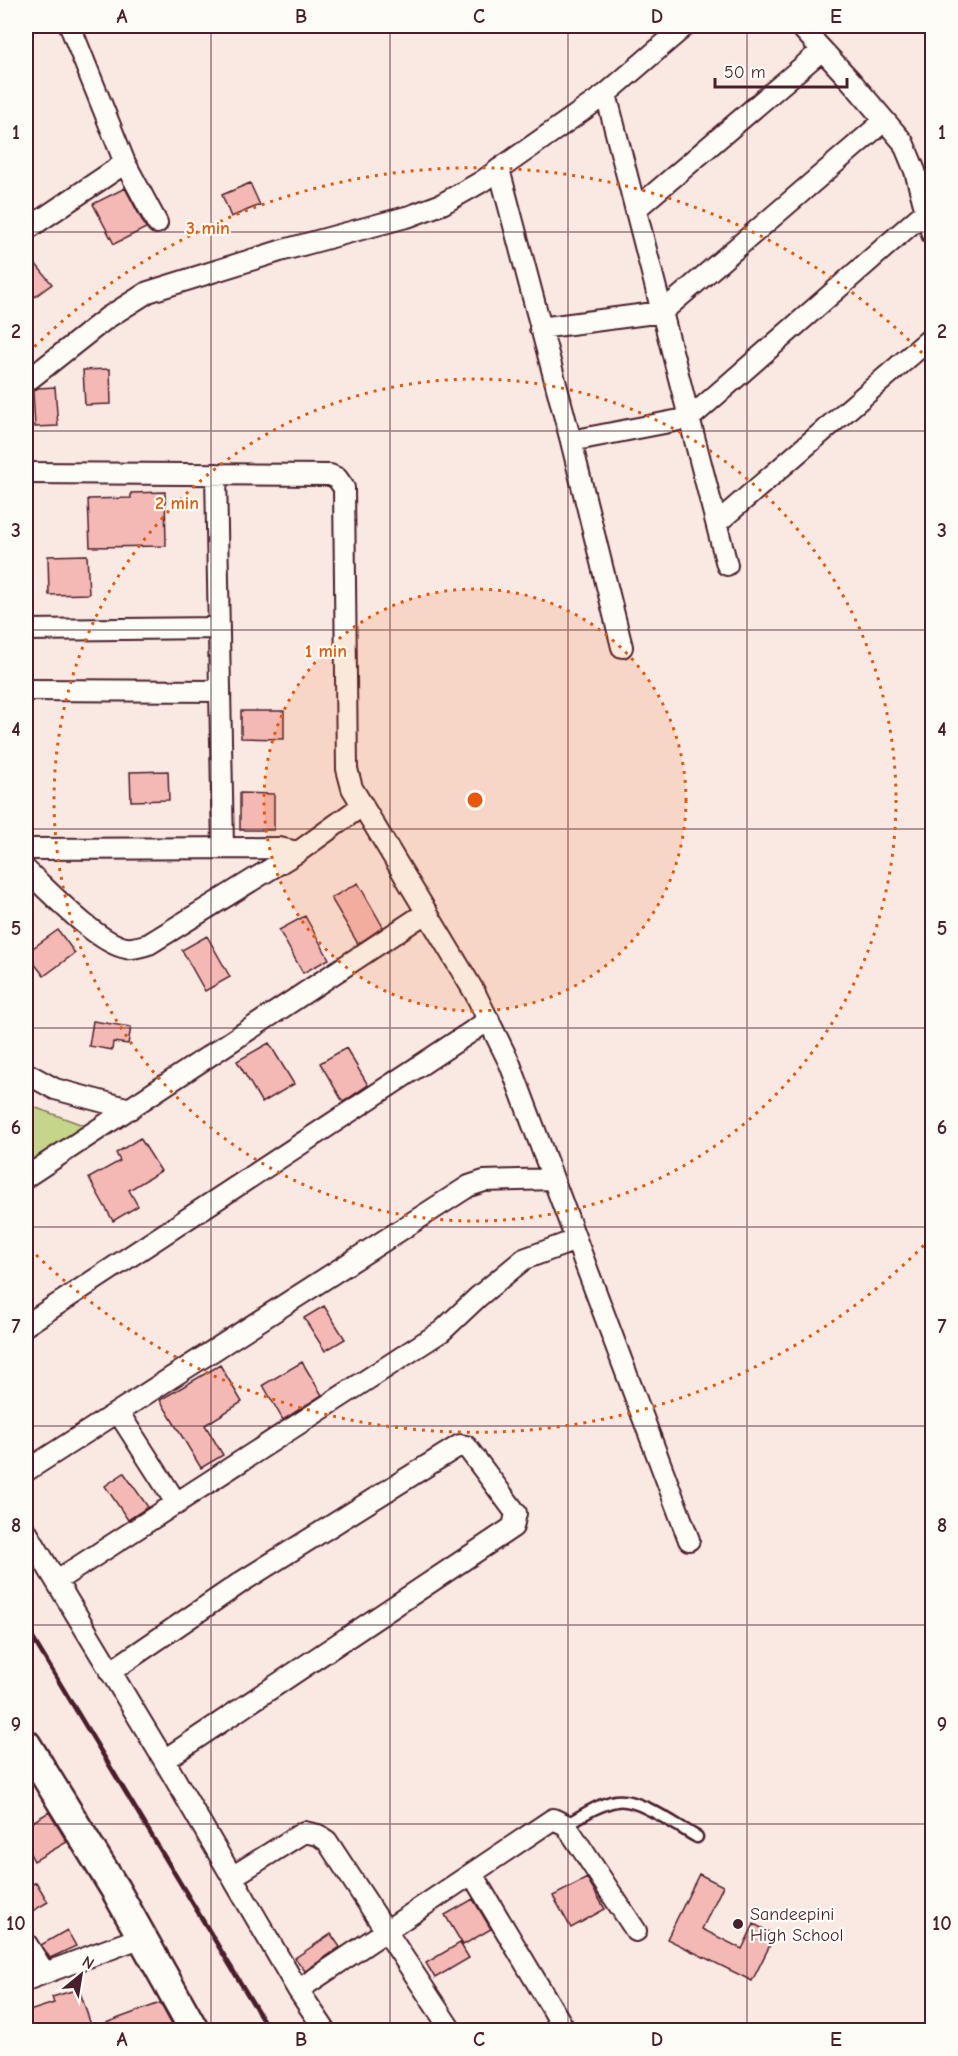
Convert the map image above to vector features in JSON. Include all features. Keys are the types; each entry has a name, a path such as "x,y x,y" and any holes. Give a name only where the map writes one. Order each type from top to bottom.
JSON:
{"street":[{"path":"70,26 125,163 157,223"},
{"path":"26,382 107,318 148,292 280,251 410,216 442,204 500,169 606,94 685,26"},
{"path":"800,26 903,142 909,153 933,234"},
{"path":"636,209 822,50"},
{"path":"606,94 727,565"},
{"path":"540,328 662,312 884,121"},
{"path":"30,221 125,163"},
{"path":"500,169 622,646"},
{"path":"571,441 690,418 926,211"},
{"path":"717,523 933,337"},
{"path":"26,473 330,475 337,478 344,488 347,769 352,788 489,1020 510,1064 689,1540"},
{"path":"216,474 224,848"},
{"path":"26,630 219,628"},
{"path":"26,690 220,692"},
{"path":"26,870 98,935 127,949 149,944 298,852 363,805"},
{"path":"26,849 279,848 298,852"},
{"path":"26,1177 427,912"},
{"path":"26,1325 489,1020"},
{"path":"26,1073 55,1089 130,1109"},
{"path":"26,1471 470,1186 484,1181 553,1179"},
{"path":"56,1581 442,1331 524,1259 576,1240"},
{"path":"118,1412 177,1504"},
{"path":"110,1672 243,1581 460,1445 466,1446 516,1513 513,1527 164,1760"},
{"path":"26,1531 164,1760 298,1990 325,2031"},
{"path":"26,1744 115,1889 194,2031"},
{"path":"298,1990 553,1819 566,1825 636,1931"},
{"path":"232,1877 304,1832 310,1832 327,1841 451,2031"},
{"path":"472,1874 565,2031"},
{"path":"26,1980 142,1937"},
{"path":"26,1943 45,1973"}],"lane":[{"path":"566,1825 607,1803 620,1800 638,1804 697,1837"}],"green space":[{"path":"26,1102 31,1106 105,1133 26,1190"}],"building":[{"path":"250,183 260,205 231,217 222,195"},
{"path":"125,188 146,228 114,244 93,204"},
{"path":"26,252 52,284 33,298 26,289"},
{"path":"110,369 111,404 85,405 83,370"},
{"path":"55,387 58,426 35,427 33,392 38,388"},
{"path":"165,492 166,546 90,547 88,499 131,498 131,493"},
{"path":"87,555 89,594 49,595 48,556"},
{"path":"241,711 284,711 284,739 241,738"},
{"path":"168,771 169,800 131,801 130,772"},
{"path":"240,793 274,794 274,830 240,830"},
{"path":"358,883 383,927 358,944 331,898"},
{"path":"305,916 329,959 303,973 279,930"},
{"path":"58,930 75,953 44,976 26,953"},
{"path":"207,936 230,977 205,991 182,950"},
{"path":"93,1021 131,1027 128,1044 113,1042 112,1050 89,1046"},
{"path":"269,1043 294,1084 262,1103 237,1061"},
{"path":"346,1048 368,1085 343,1102 320,1063"},
{"path":"140,1138 161,1171 129,1190 138,1206 113,1221 89,1178 120,1161 116,1153"},
{"path":"324,1306 345,1339 325,1351 304,1318"},
{"path":"302,1362 322,1395 283,1420 263,1385"},
{"path":"220,1365 242,1402 205,1425 223,1455 201,1468 160,1400"},
{"path":"124,1473 148,1507 128,1520 105,1486"},
{"path":"49,1812 67,1842 34,1861 26,1846 26,1826"},
{"path":"699,1874 723,1886 702,1929 742,1949 754,1924 775,1935 752,1981 667,1939"},
{"path":"587,1878 605,1909 571,1928 553,1896"},
{"path":"36,1882 48,1902 26,1915 26,1888"},
{"path":"473,1899 491,1929 463,1945 445,1915"},
{"path":"67,1930 76,1946 50,1958 41,1945"},
{"path":"331,1934 340,1947 305,1971 295,1958"},
{"path":"460,1943 469,1958 435,1978 426,1963"},
{"path":"79,1989 92,2028 160,2003 175,2031 26,2031 26,2012 54,2003 52,1997"}],"railway":[{"path":"26,1627 269,2030"}],"place":[{"name":"Sandeepini High School","path":"738,1924"}]}
